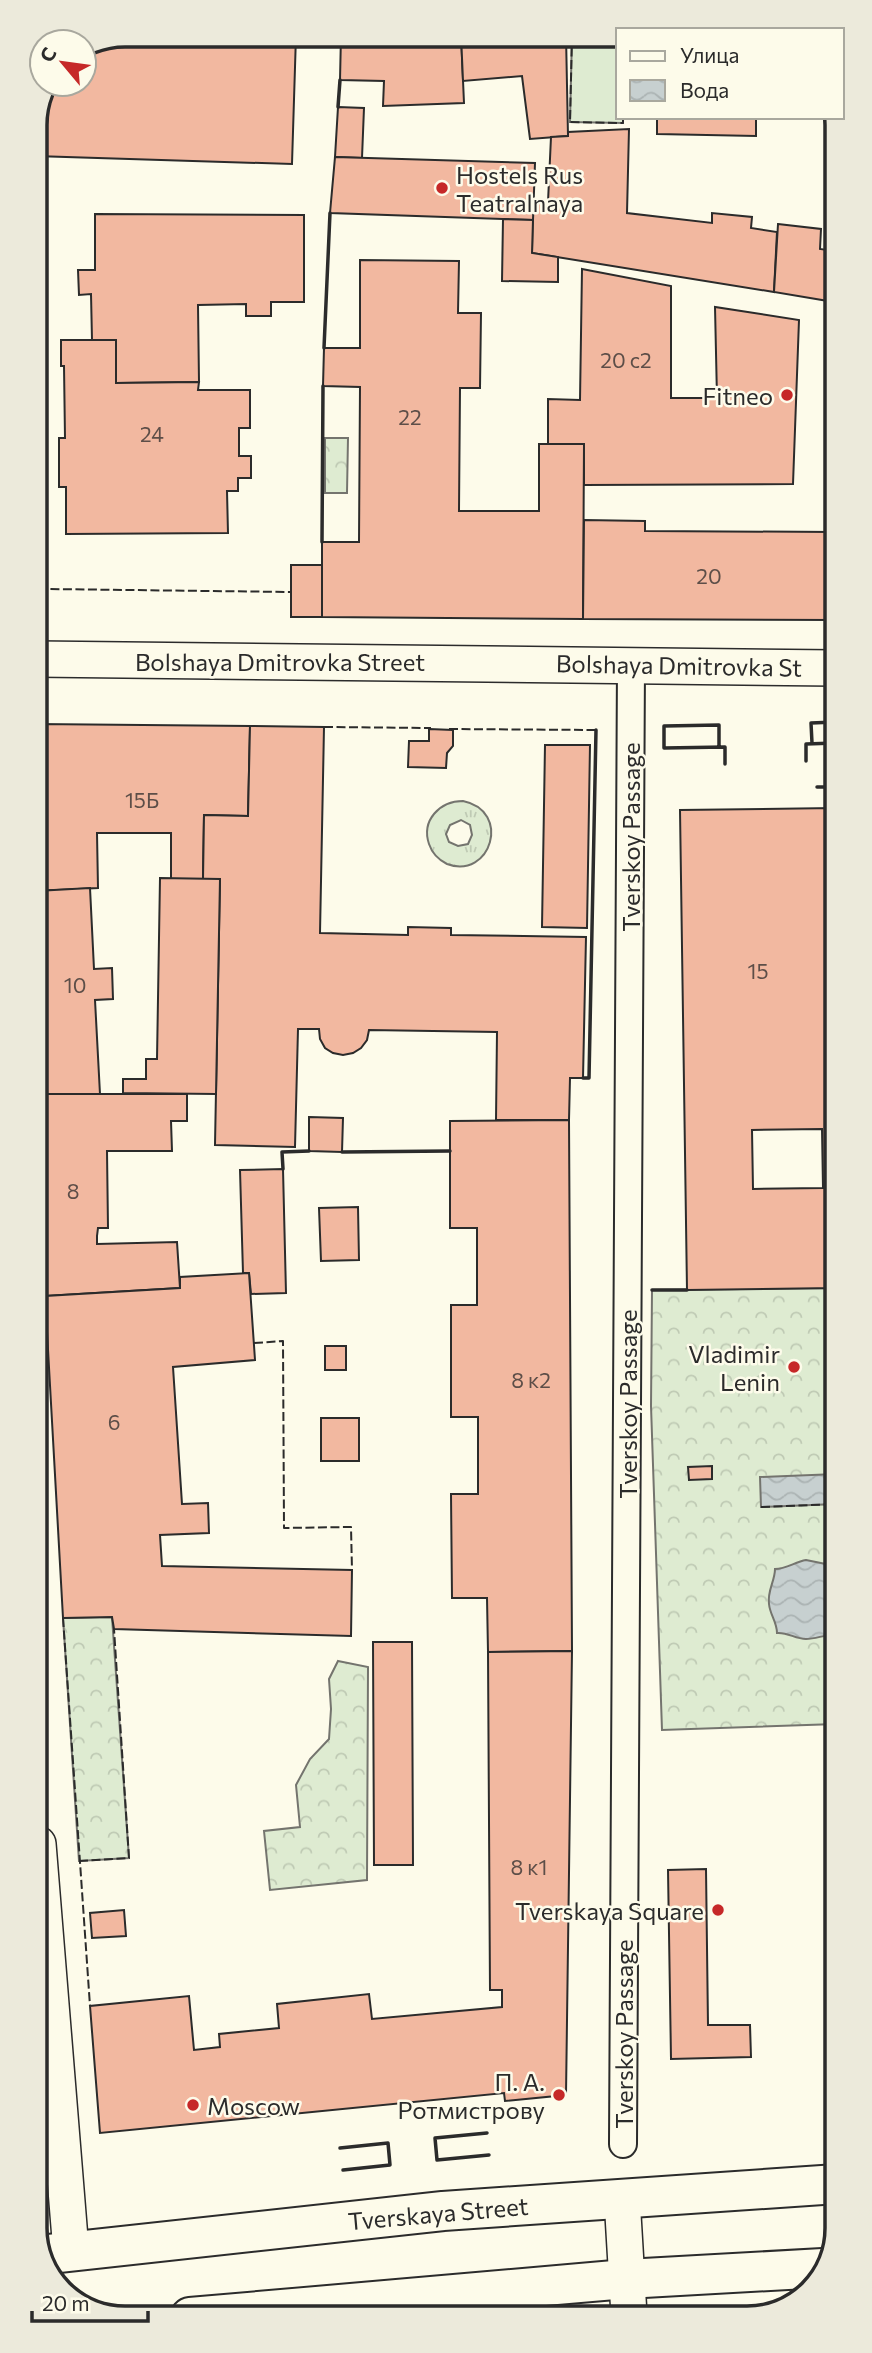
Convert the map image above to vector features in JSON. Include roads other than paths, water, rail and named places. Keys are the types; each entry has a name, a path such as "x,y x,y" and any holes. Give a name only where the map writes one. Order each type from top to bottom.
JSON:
{"main road":[{"name":"Tverskaya Street","path":"56,2253 443,2211 825,2185"},
{"path":"440,2306 628,2297 812,2270"}],"street":[{"name":"Bolshaya Dmitrovka St","path":"47,659 825,668"},
{"name":"Tverskoy Passage","path":"623,2144 631,664"},
{"path":"47,2048 56,2253"},
{"path":"622,2198 628,2297"}],"water":[{"path":"825,1474 825,1504 761,1507 760,1477"},
{"path":"806,1560 825,1564 825,1636 806,1639 777,1633 769,1599 775,1569"}],"place":[{"name":"Hostels Rus Teatralnaya","path":"442,188"},
{"name":"Fitneo","path":"787,395"},
{"name":"Vladimir Lenin","path":"794,1367"},
{"name":"Tverskaya Square","path":"718,1910"},
{"name":"П. А. Ротмистрову","path":"559,2095"},
{"name":"Moscow","path":"193,2105"}]}
